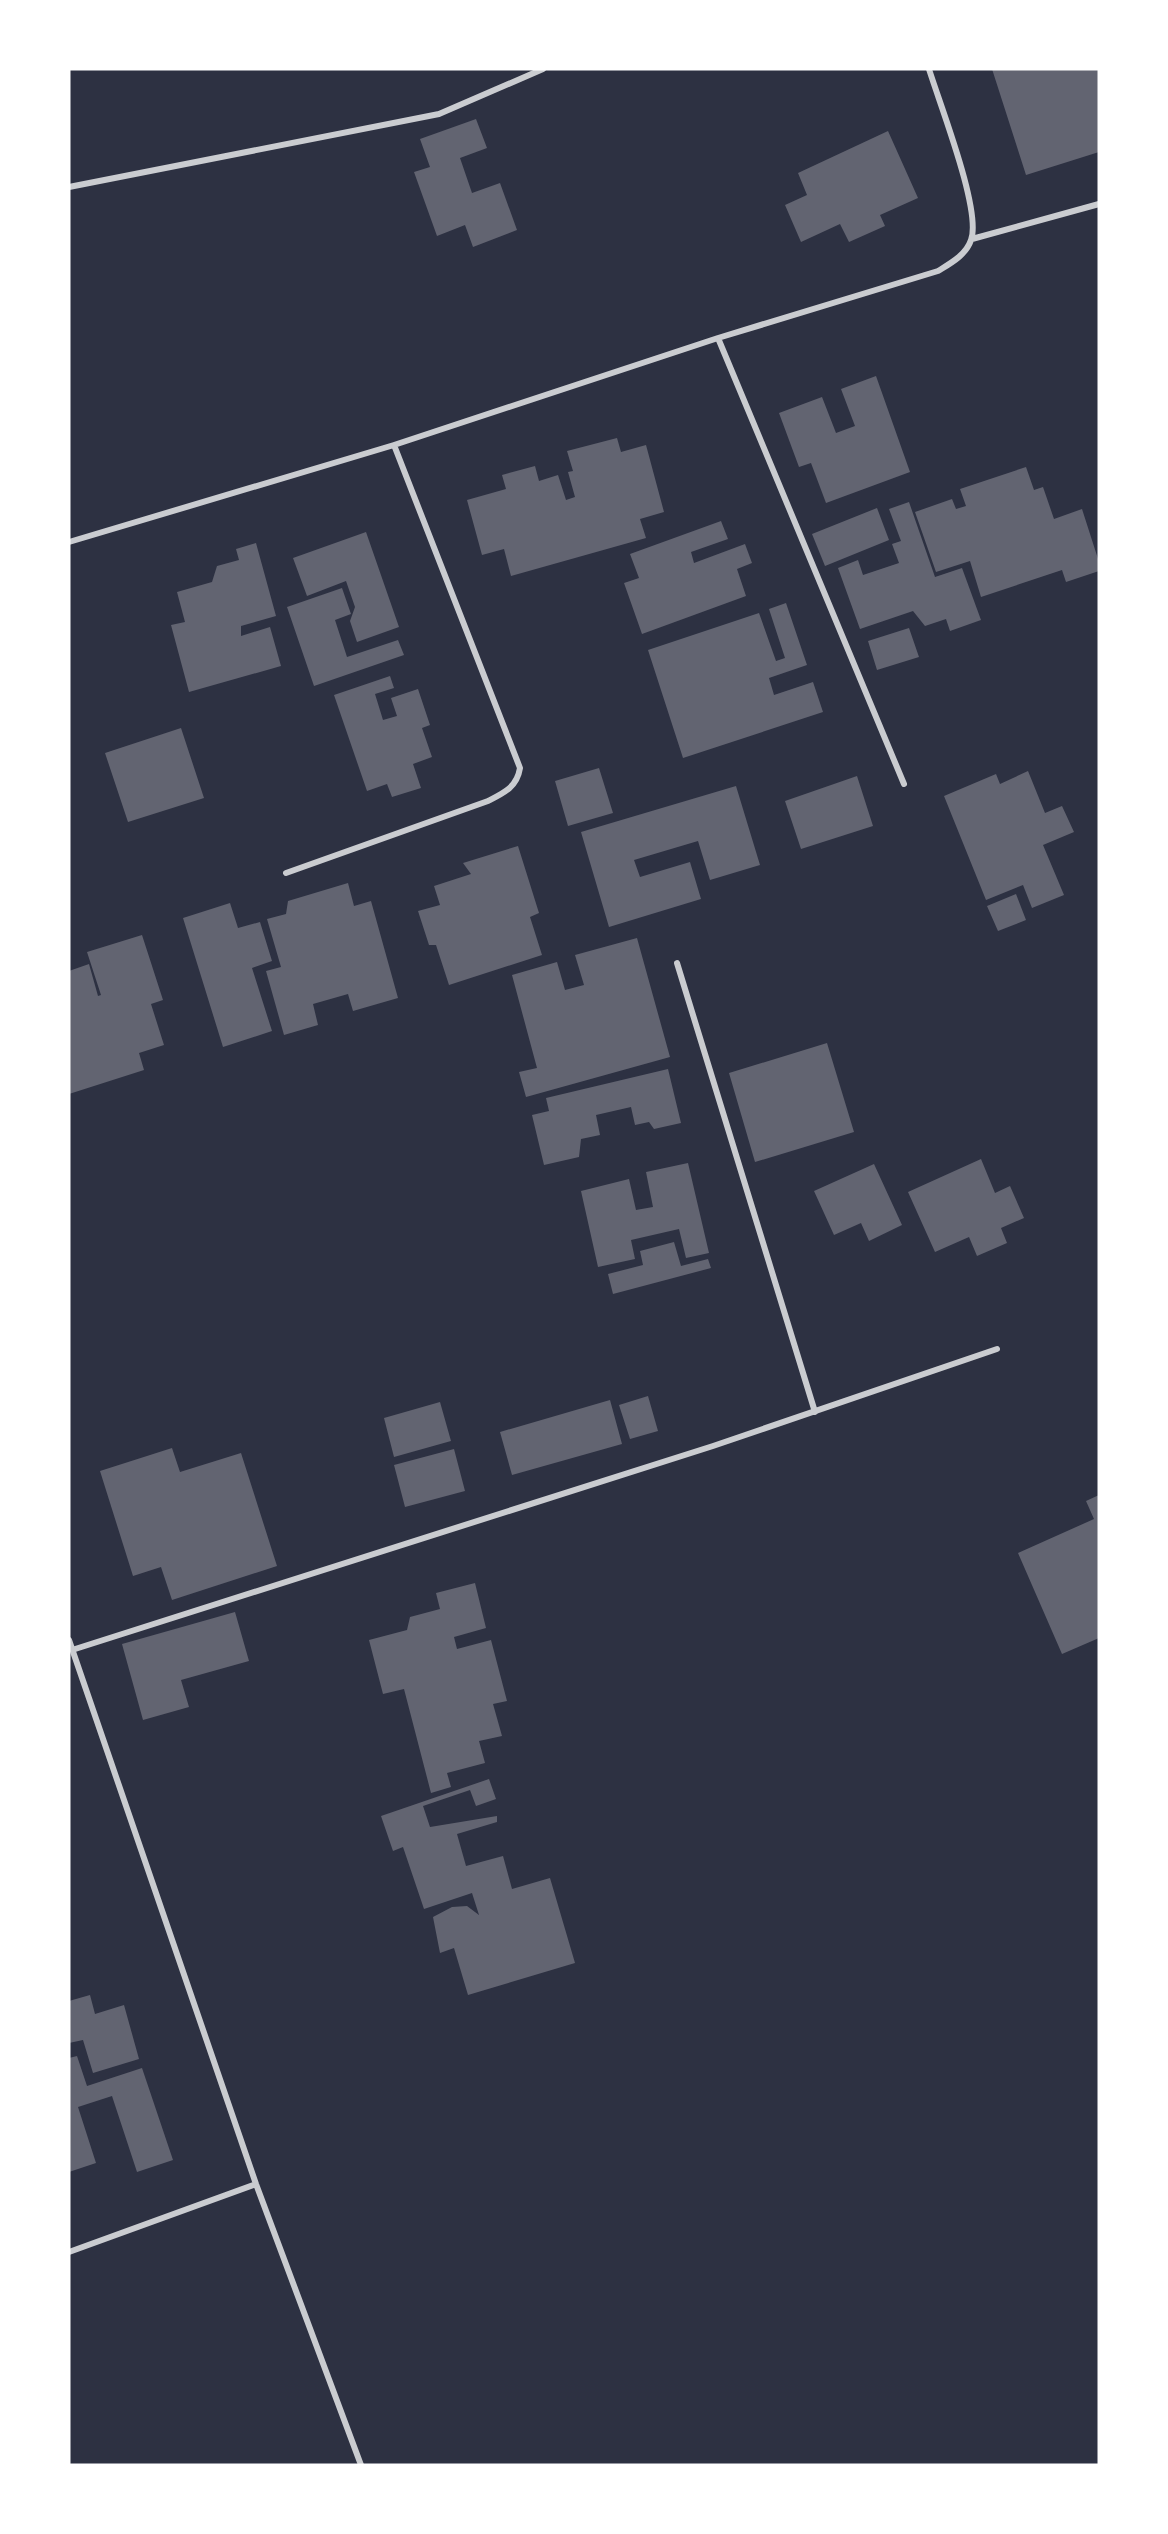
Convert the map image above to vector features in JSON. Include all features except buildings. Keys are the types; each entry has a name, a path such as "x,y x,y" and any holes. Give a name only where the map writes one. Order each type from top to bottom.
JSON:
{"street":[{"path":"69,187 439,114 543,69"},
{"path":"69,542 394,445 718,338 938,271 960,257 972,239 972,212 929,69"},
{"path":"972,239 1099,204"},
{"path":"718,338 904,784"},
{"path":"286,873 488,801 516,784 519,775 520,768 394,445"},
{"path":"677,963 815,1412"},
{"path":"72,1650 713,1446 997,1349"},
{"path":"69,1640 256,2184 361,2465"},
{"path":"69,2252 256,2184"}]}
